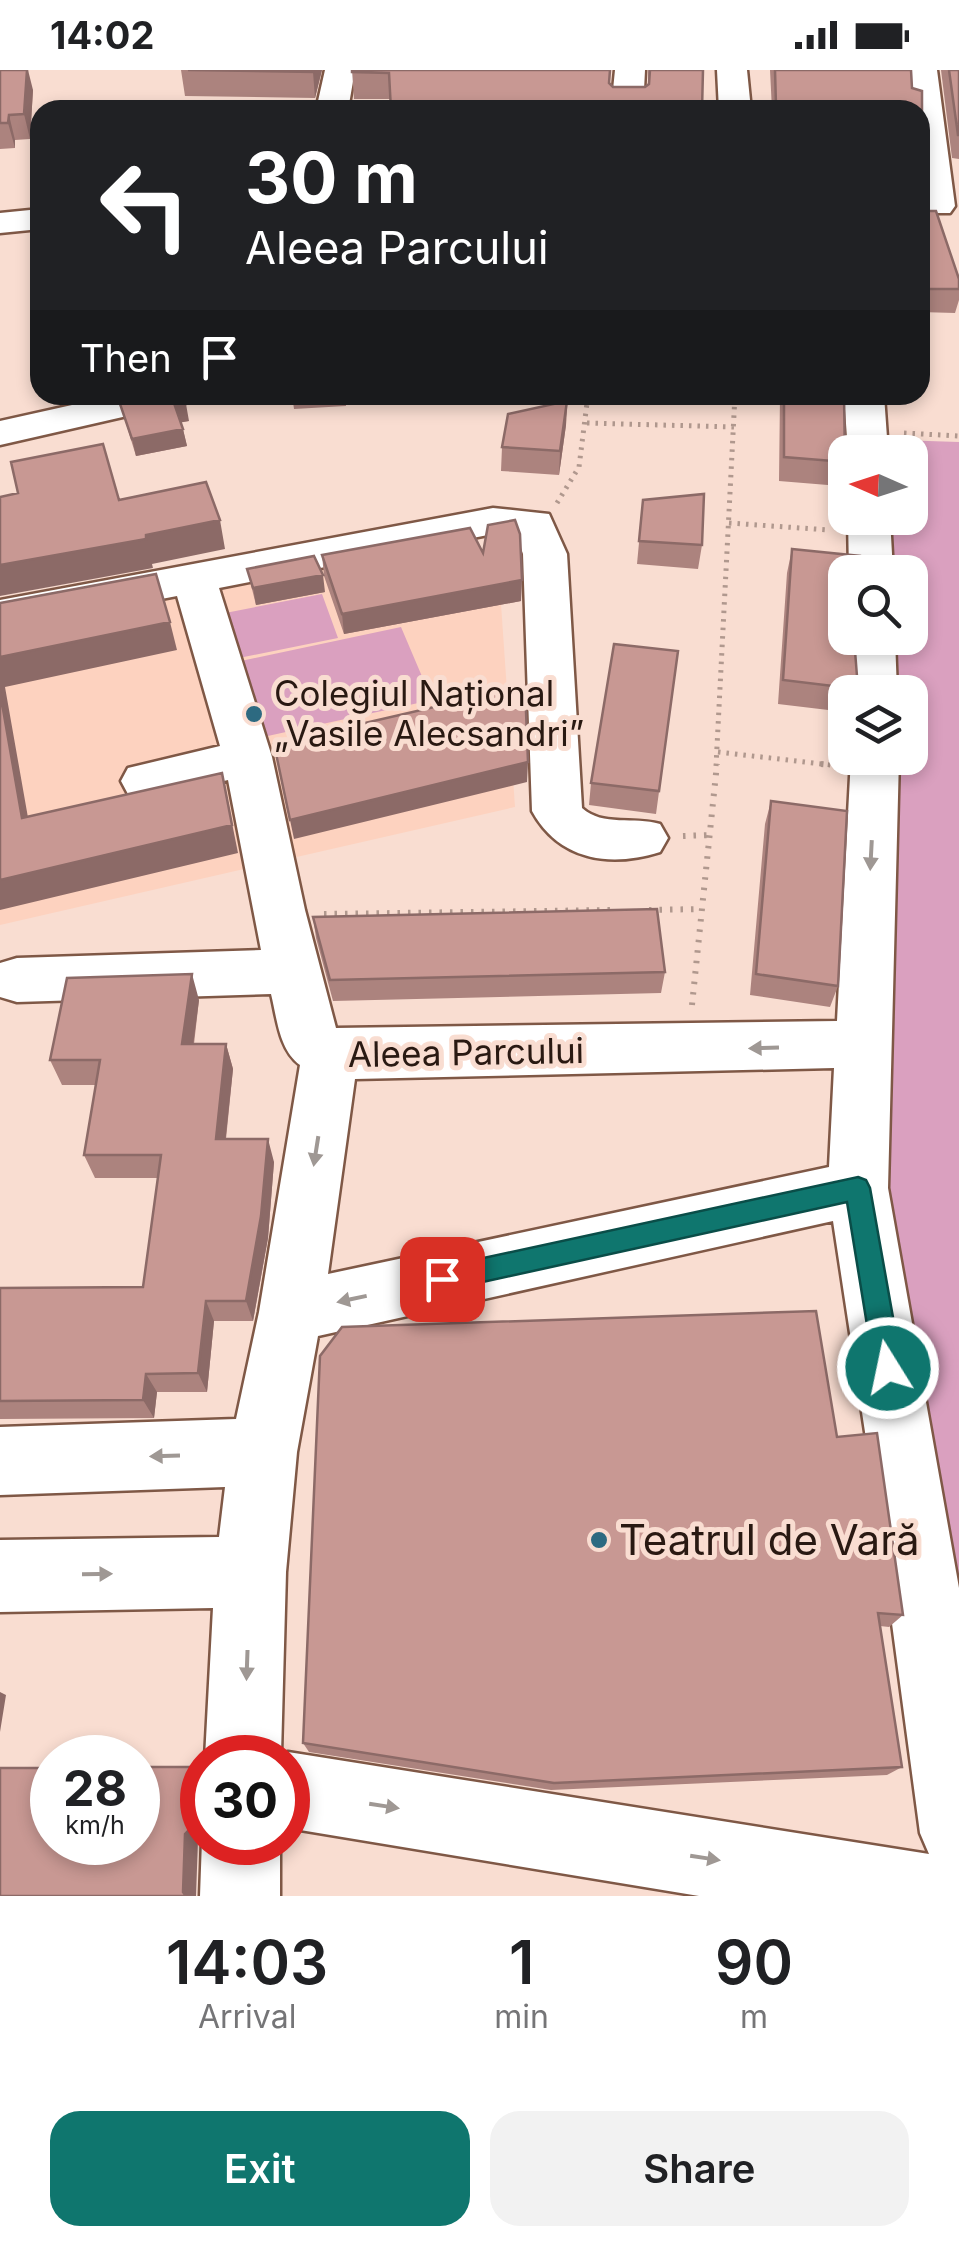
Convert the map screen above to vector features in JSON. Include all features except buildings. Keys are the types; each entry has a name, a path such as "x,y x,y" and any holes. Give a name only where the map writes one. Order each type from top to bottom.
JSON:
{"street":[{"path":"334,100 340,70"},
{"path":"628,100 630,70"},
{"path":"732,70 734,100"},
{"path":"926,100 922,72 959,75"},
{"path":"930,133 939,201"},
{"path":"0,223 30,220"},
{"path":"0,433 125,405"},
{"path":"0,615 493,522 534,524 545,554 556,811 573,833 588,838 642,838"},
{"path":"195,580 248,757 278,910 311,1042 330,1055"},
{"path":"146,781 248,757"},
{"path":"874,775 858,1188 912,1511 959,1833"},
{"path":"17,980 294,971"},
{"name":"Aleea Parcului","path":"245,1735 250,1572 263,1452 291,1312 330,1055 683,1051 862,1044"},
{"path":"291,1312 858,1188"},
{"path":"0,1461 263,1452"},
{"path":"0,1576 250,1572"},
{"path":"310,1794 942,1896"},
{"path":"240,1896 241,1865"}],"path":[{"path":"534,524 563,497 578,472 588,405"},
{"path":"683,1051 718,752 735,405"},
{"path":"588,423 734,427"},
{"path":"866,426 959,436"},
{"path":"729,523 870,541"},
{"path":"718,752 828,760"},
{"path":"644,910 702,909"},
{"path":"278,910 293,914 624,910"}],"shaded area":[{"path":"928,441 959,442 959,1833 858,1188 874,775 928,775 928,675 873,675 873,655 928,655 928,555 870,555 870,535 928,535"},
{"name":"Colegiul Național „Vasile Alecsandri”","path":"471,533 501,604 515,807 0,925 0,621"},
{"path":"322,594 338,638 229,660 215,615"},
{"path":"401,627 432,700 250,740 227,664"}],"place":[{"name":"Colegiul Național „Vasile Alecsandri”","path":"254,714"},
{"name":"Teatrul de Vară","path":"599,1540"}],"route":[{"path":"442,1279 858,1188 888,1368"}]}
